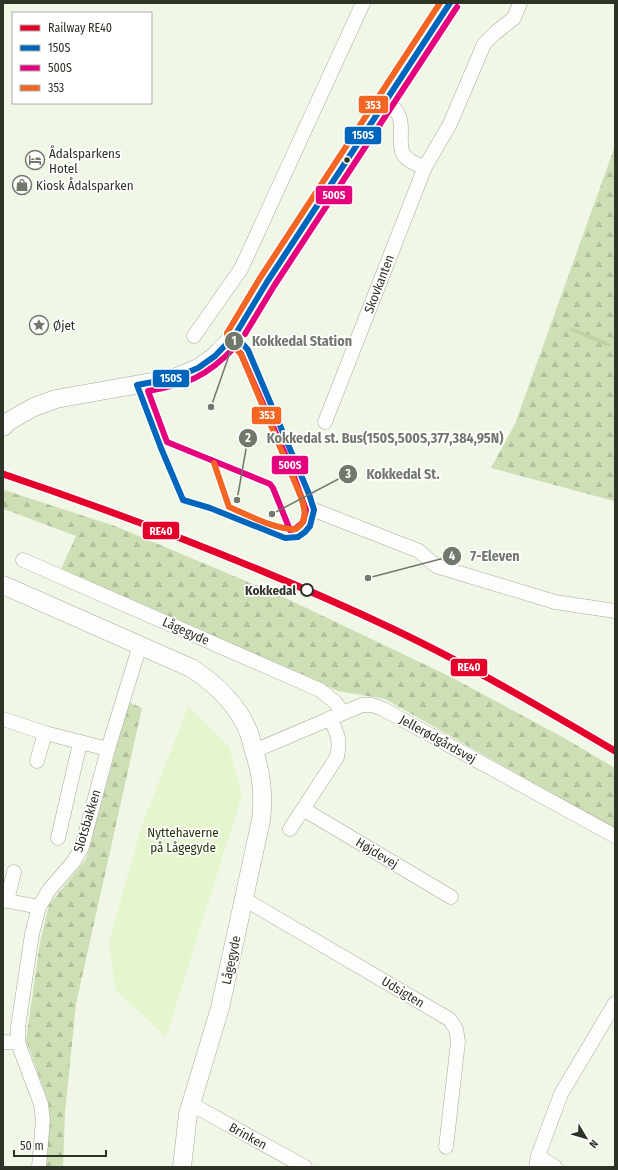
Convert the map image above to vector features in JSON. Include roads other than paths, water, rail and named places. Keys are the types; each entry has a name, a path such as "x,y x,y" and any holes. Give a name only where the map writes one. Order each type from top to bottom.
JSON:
{"street":[{"path":"194,336 241,269 363,3"},
{"path":"6,424 34,408 56,399 174,378 198,368 215,356 235,335 274,271 450,3"},
{"name":"Skovkanten","path":"325,422 425,168 450,124 484,44 514,18 520,3"},
{"path":"386,99 398,114 401,122 400,147 404,156 410,162 425,168"},
{"path":"314,510 419,551 436,566 555,602 615,611"},
{"name":"Lågegyde","path":"23,560 320,690 335,702 339,737 337,756 290,830"},
{"name":"Lågegyde","path":"3,585 138,650 188,679 214,697 252,742 261,772 263,804 261,820 218,1013 191,1104 184,1135 182,1167"},
{"name":"Lågegyde","path":"3,596 138,650"},
{"name":"Slotsbakken","path":"39,1167 43,1120 41,1104 18,1043 19,1019 32,934 39,907 49,890 74,861 82,847 108,748 138,650"},
{"name":"Jellerødgårdsvej","path":"252,742 362,705 372,706 383,709 615,836"},
{"path":"3,719 45,733 108,748"},
{"path":"38,760 45,733"},
{"name":"Slotsbakken","path":"58,838 80,742"},
{"name":"Højdevej","path":"303,809 451,897"},
{"path":"14,872 5,901 39,907"},
{"name":"Udsigten","path":"244,899 449,1019 456,1029 458,1042 446,1146"},
{"path":"555,1167 537,1162 561,1094 615,1003"},
{"path":"3,1042 18,1043"},
{"name":"Brinken","path":"191,1104 305,1167"}],"waterway":[{"path":"571,329 609,345"}],"rail line":[{"name":"RE40","path":"3,474 151,527 249,565 345,607 393,629 477,672 615,751"}],"place":[{"name":"Ådalsparkens Hotel","path":"35,160"},
{"name":"Kiosk Ådalsparken","path":"22,185"},
{"name":"Øjet","path":"39,325"},
{"name":"Kokkedal Station","path":"211,407"},
{"name":"Kokkedal st. Bus(150S,500S,377,384,95N)","path":"237,500"},
{"name":"Kokkedal St.","path":"272,514"},
{"name":"7-Eleven","path":"368,578"},
{"name":"Kokkedal","path":"307,590"}],"park label":[{"name":"Nyttehaverne på Lågegyde","path":"183,840"}]}
